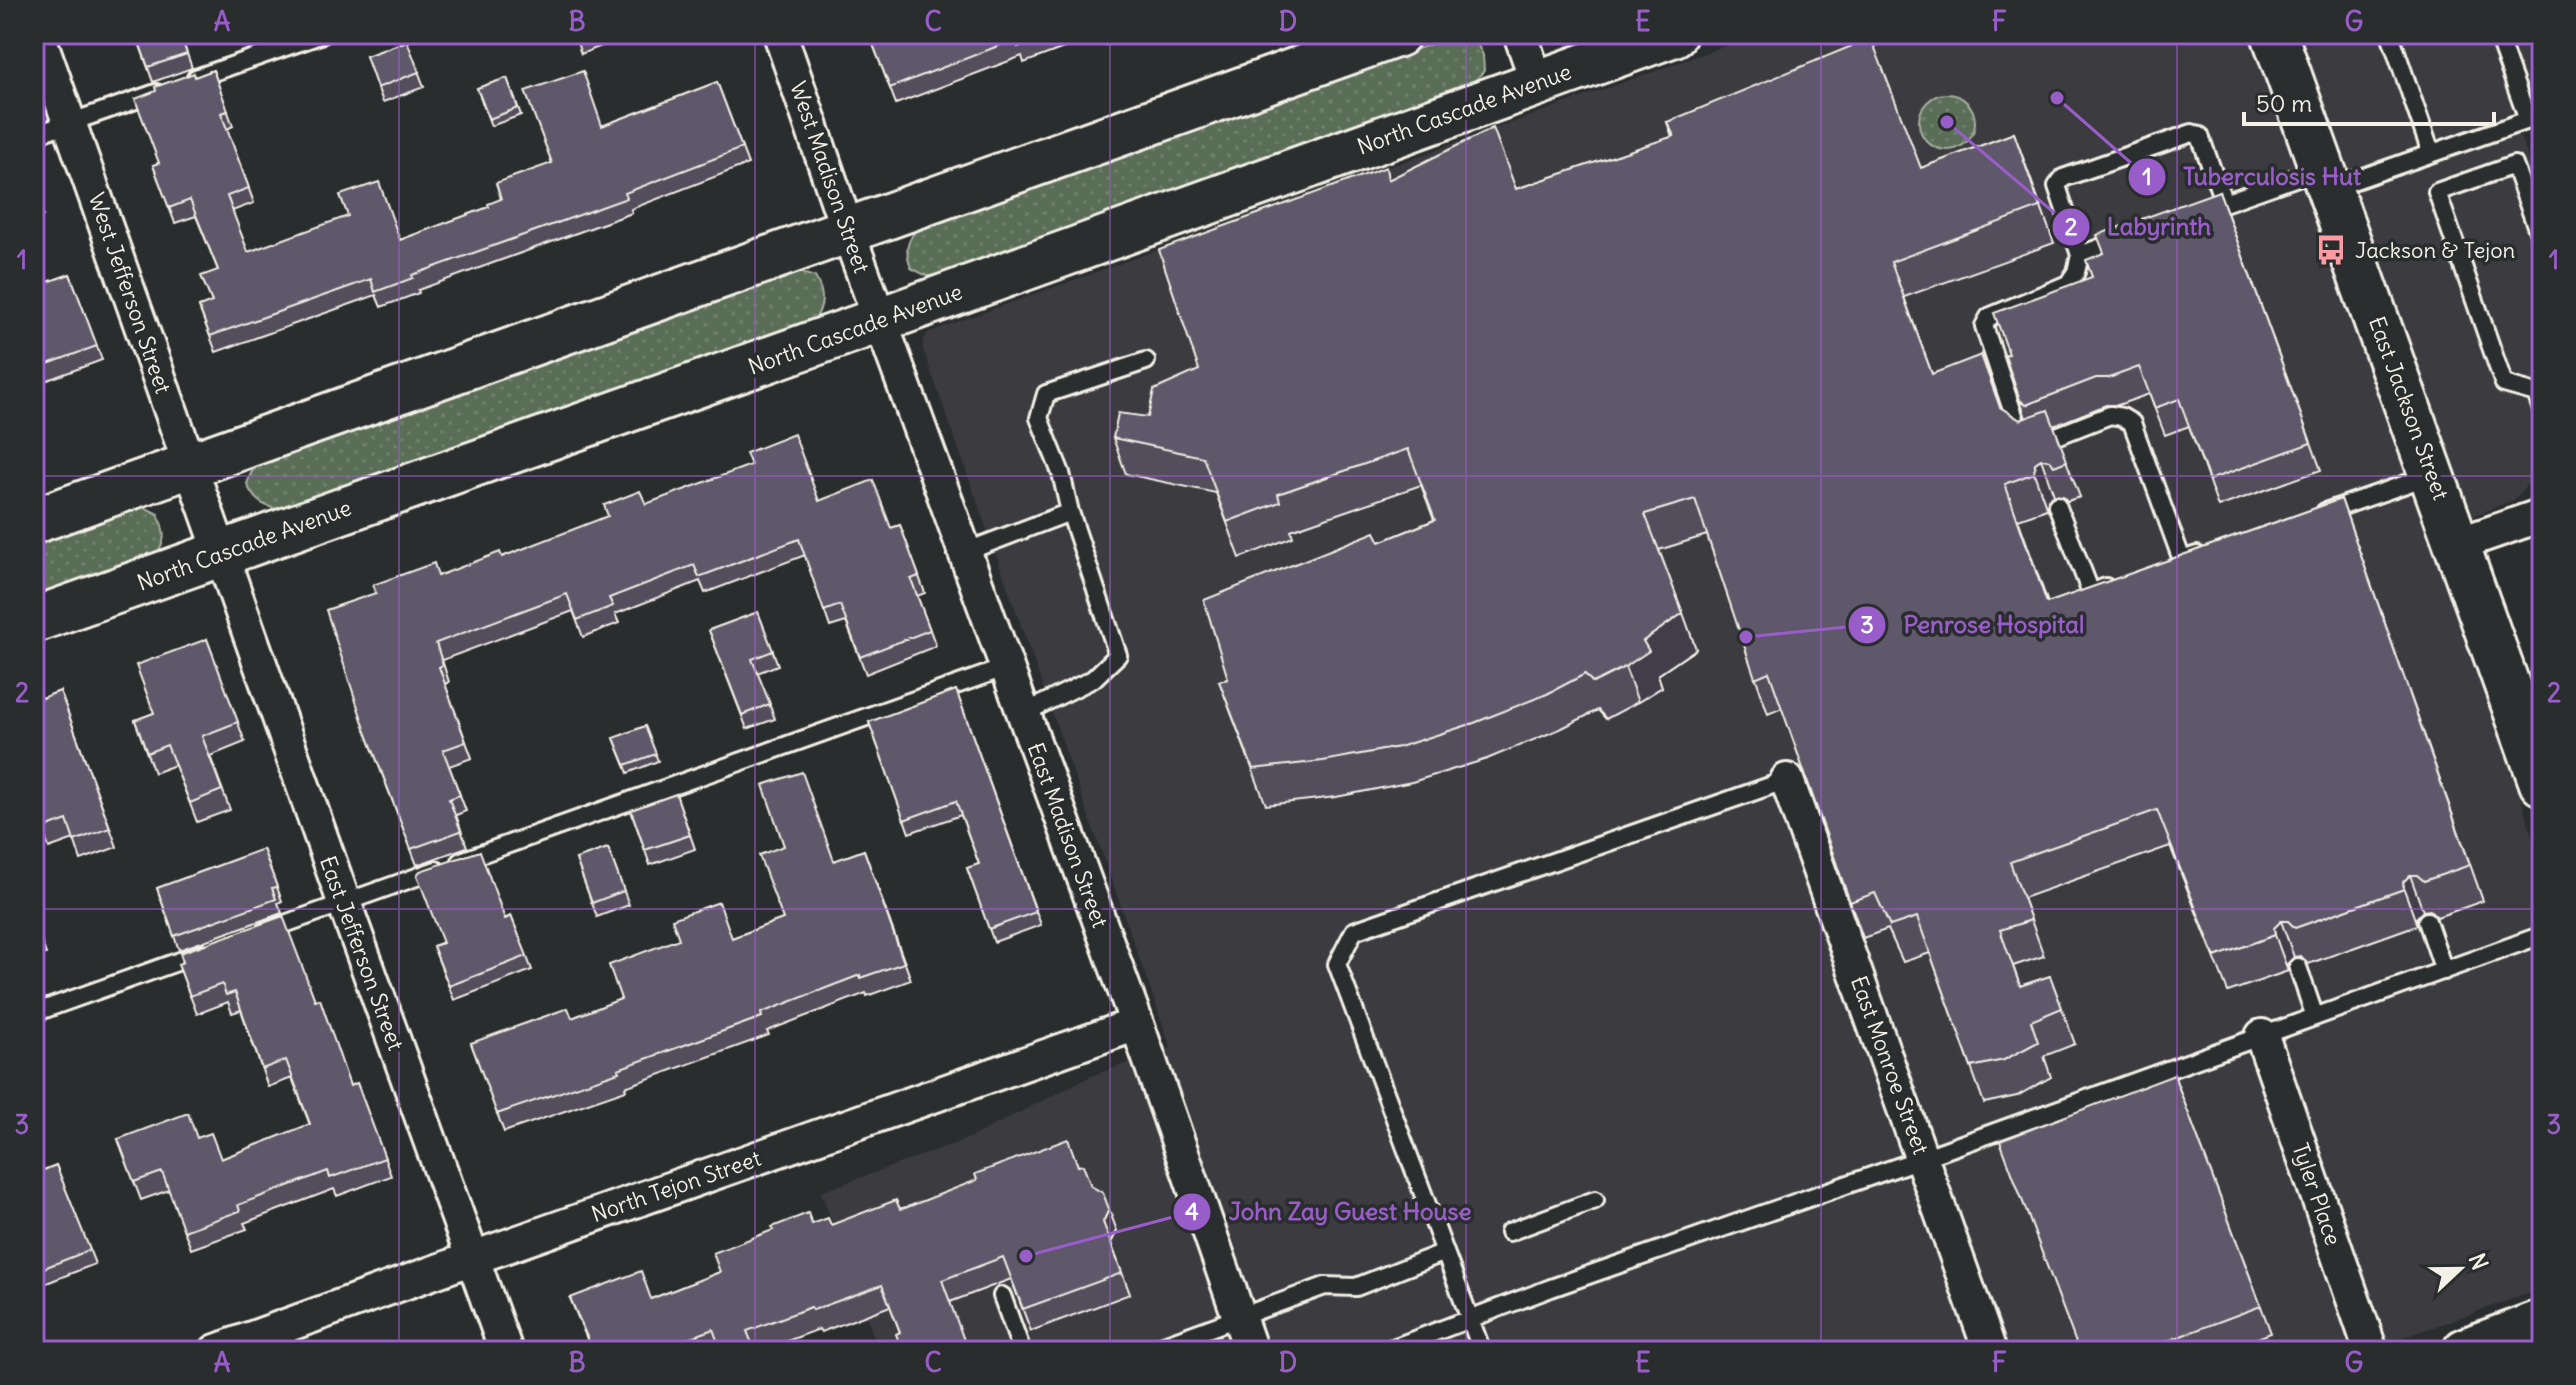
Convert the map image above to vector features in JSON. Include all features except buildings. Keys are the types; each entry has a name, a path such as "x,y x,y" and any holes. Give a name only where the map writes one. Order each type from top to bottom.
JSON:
{"main road":[{"path":"34,521 1398,34"},
{"name":"North Cascade Avenue","path":"34,620 1674,34"},
{"name":"East Jackson Street","path":"2274,34 2542,783"},
{"path":"2465,1351 2542,1322"}],"street":[{"name":"West Jefferson Street","path":"38,34 222,553"},
{"name":"West Madison Street","path":"780,34 880,320"},
{"path":"1520,34 1537,82"},
{"name":"East Madison Street","path":"880,320 1137,1024 1251,1351"},
{"path":"2458,544 2542,515"},
{"name":"East Jefferson Street","path":"222,553 506,1351"},
{"name":"East Monroe Street","path":"1787,780 1990,1351"},
{"name":"North Tejon Street","path":"216,1351 1137,1024"},
{"name":"Tyler Place","path":"2262,1036 2371,1351"}],"lane":[{"path":"34,135 323,34"},
{"path":"2390,34 2431,153"},
{"path":"2196,213 2224,203 2431,153 2535,117 2497,34"},
{"path":"2212,550 2176,562 2132,423 2122,417 2110,415 2036,450 2020,434 1984,326 1989,317 2068,284 2076,272 2080,255 2057,186 2063,178 2192,133 2200,136 2224,203"},
{"path":"2542,242 2514,165 2437,192 2504,384 2536,393 2542,410"},
{"path":"2080,255 2138,234"},
{"path":"1024,713 1093,679 1118,655 1070,512 1061,473 1039,418 1046,394 1146,361"},
{"path":"2316,515 2433,475"},
{"path":"2057,505 2091,593 2117,584"},
{"path":"965,552 1070,512"},
{"path":"252,935 1007,667"},
{"path":"1482,1351 1337,964 1354,931 1787,780"},
{"path":"2427,921 2444,971"},
{"path":"1385,1351 2542,935"},
{"path":"34,1013 223,946"},
{"path":"2298,967 2315,1017"},
{"path":"1509,1232 1595,1200"},
{"path":"1147,1351 1325,1286 1356,1287 1445,1252"},
{"path":"1002,1296 1022,1351"}],"shaded area":[{"path":"1758,34 2542,34 2542,100 2511,112 2542,196 2542,468 2514,500 2430,533 2510,758 2542,873 2542,1289 2364,1351 879,1351 821,1192 967,1139 1091,1076 1171,1048 923,349 923,340 929,332"}],"green space":[{"path":"1463,36 1475,40 1483,55 1484,71 1473,83 942,275 927,276 911,268 908,246 919,226 1451,37"},
{"path":"1947,94 1967,102 1975,122 1967,142 1947,150 1927,142 1919,122 1927,102"},
{"path":"795,271 815,277 822,294 820,310 814,321 280,510 260,502 247,484 260,462"},
{"path":"130,507 144,507 158,514 164,538 152,558 34,600 34,541"}],"place":[{"name":"Tuberculosis Hut","path":"2057,98"},
{"name":"Labyrinth","path":"1947,122"},
{"name":"Jackson & Tejon","path":"2331,250"},
{"name":"Penrose Hospital","path":"1746,637"},
{"name":"John Zay Guest House","path":"1026,1256"}]}
